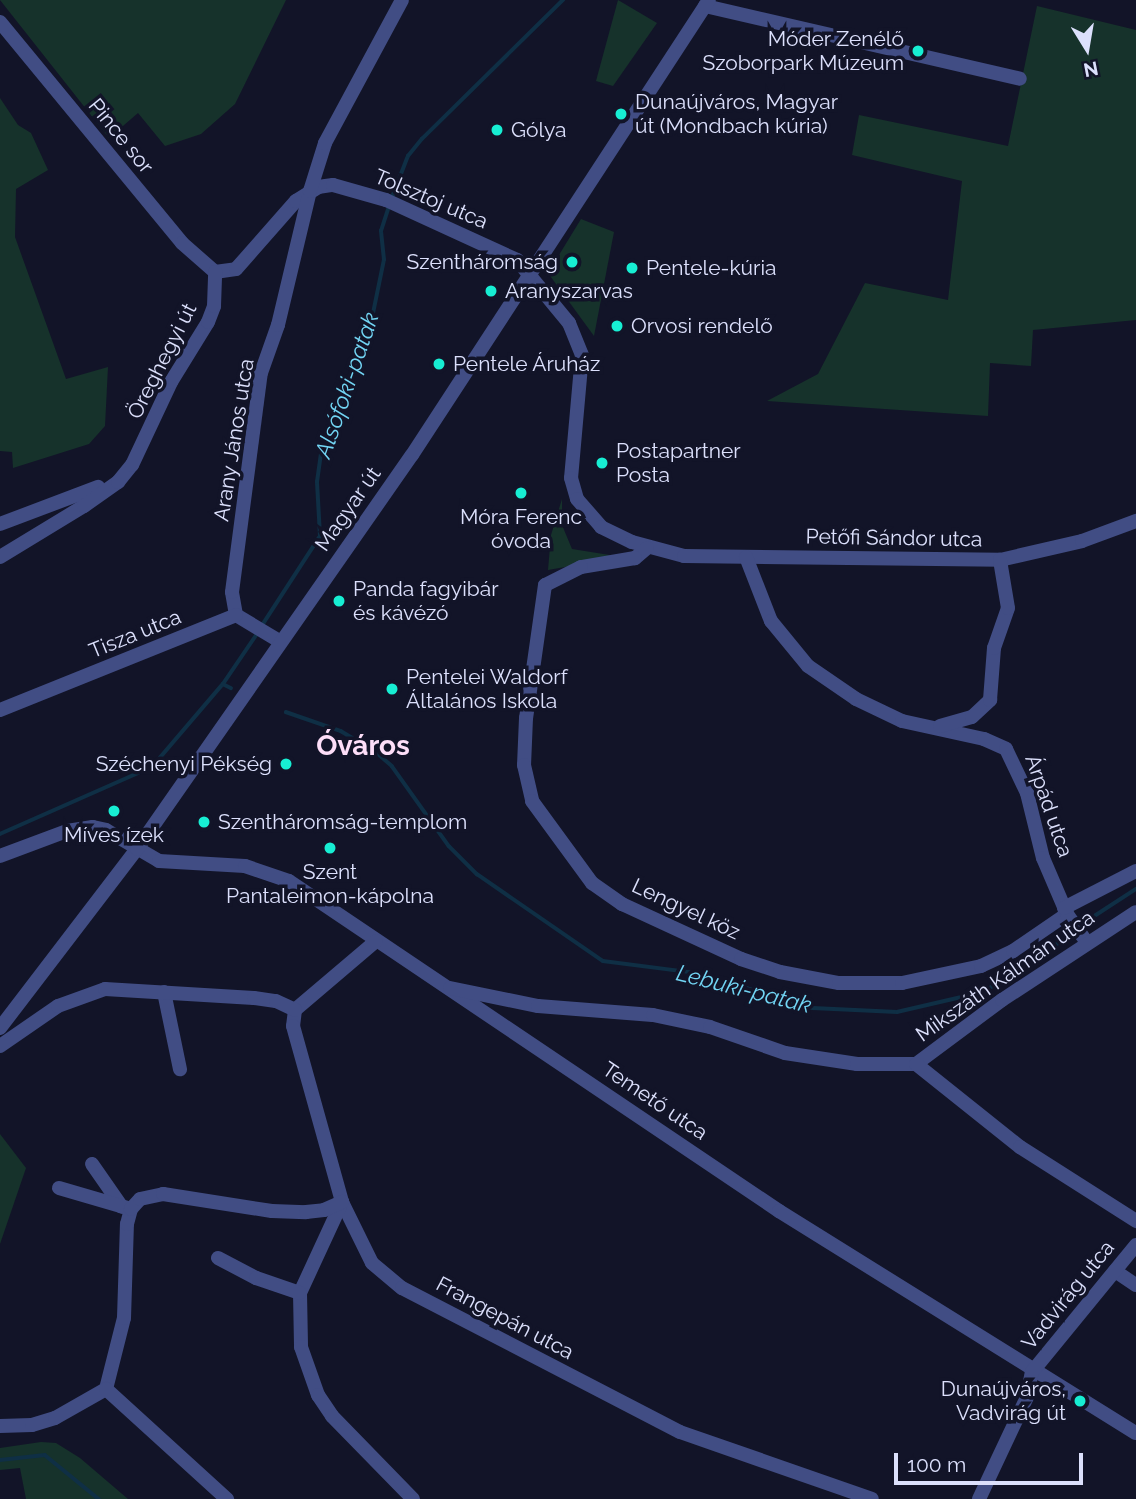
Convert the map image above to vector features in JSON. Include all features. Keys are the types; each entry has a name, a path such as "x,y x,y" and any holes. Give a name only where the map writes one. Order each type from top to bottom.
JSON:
{"street":[{"name":"Arany János utca","path":"236,615 232,592 261,373 278,325 310,191 325,143 402,0"},
{"path":"707,3 1020,79"},
{"name":"Magyar út","path":"0,1028 137,849 276,639 412,455 707,3"},
{"name":"Pince sor","path":"0,22 188,250 215,272"},
{"name":"Tolsztoj utca","path":"310,191 332,184 391,203 517,260 528,274"},
{"path":"215,272 236,269 248,259 283,215 310,191"},
{"name":"Öreghegyi út","path":"0,557 93,500 132,465 171,382 208,322 214,306 215,272"},
{"name":"Petőfi Sándor utca","path":"528,274 569,323 582,355 571,478 577,499 601,527 647,548 684,556 1000,561 1082,541 1136,521"},
{"path":"0,524 85,495 132,465"},
{"path":"0,557 38,513"},
{"name":"Lengyel köz","path":"647,548 635,558 581,568 545,585 526,718 524,765 532,801 592,883 622,904 780,972 875,985 981,966 1013,951 1065,911 1136,872"},
{"path":"746,557 771,621 808,666 875,709 902,721 933,727 962,722 990,700 994,649 1008,608 1000,561"},
{"path":"236,615 276,639"},
{"name":"Tisza utca","path":"0,709 236,615"},
{"name":"Árpád utca","path":"933,727 984,738 1006,749 1027,793 1043,859 1065,911 1087,943"},
{"name":"Temető utca","path":"0,856 67,831 93,827 106,830 159,861 265,872 289,881 779,1211 1032,1372 1136,1433"},
{"name":"Mikszáth Kálmán utca","path":"442,986 538,1006 653,1015 710,1027 785,1052 889,1067 916,1064 1087,943 1136,912"},
{"path":"0,1046 77,996 105,989 276,1000 295,1010 376,942"},
{"path":"164,992 180,1069"},
{"name":"Frangepán utca","path":"295,1010 296,1047 342,1202 372,1263 402,1288 680,1433 872,1499"},
{"path":"916,1064 1020,1147 1136,1221"},
{"path":"0,1426 32,1425 55,1418 106,1389 124,1318 126,1208 92,1164"},
{"path":"60,1188 126,1208 151,1194 272,1211 324,1210 342,1202"},
{"path":"342,1202 300,1293 301,1347 318,1395 332,1416 413,1499"},
{"name":"Vadvirág utca","path":"1032,1372 1136,1245"},
{"path":"218,1258 256,1278 300,1293"},
{"path":"1115,1272 1136,1285"},
{"path":"979,1499 1027,1397 1032,1372"},
{"path":"106,1389 227,1499"}],"green space":[{"path":"0,0 286,0 235,104 201,134 165,146 138,113 109,138"},
{"path":"618,0 657,23 613,86 596,81"},
{"path":"1037,6 1136,30 1136,320 1033,330 1031,366 990,363 988,416 767,401 818,374 865,283 948,300 962,181 852,155 859,115 1008,146"},
{"path":"0,98 18,125 31,133 48,170 16,189 15,237 66,379 108,367 105,426 89,444 13,468 12,452 0,451"},
{"path":"581,219 614,232 594,336 548,273"},
{"path":"562,499 562,525 572,549 622,557 548,570 551,535"},
{"path":"0,1134 26,1168 0,1244"},
{"path":"41,1442 56,1443 80,1458 128,1499 26,1499 20,1468 0,1470 0,1448"}],"waterway":[{"name":"Alsófoki-patak","path":"391,200 408,156 422,139 563,0"},
{"name":"Alsófoki-patak","path":"261,627 320,536 317,482 321,455 370,328 384,260 381,231 389,207"},
{"name":"Alsófoki-patak","path":"223,684 257,634"},
{"name":"Lebuki-patak","path":"0,834 152,767 223,684 231,688"},
{"name":"Lebuki-patak","path":"286,712 341,731 376,752 392,766 449,846 477,874 603,961 697,973 813,1008 897,1012 983,992 1041,957 1073,931"},
{"name":"Lebuki-patak","path":"1079,926 1136,889"},
{"path":"0,1460 45,1455 99,1499"}],"place":[{"name":"Móder Zenélő Szoborpark Múzeum","path":"918,51"},
{"name":"Dunaújváros, Magyar út (Mondbach kúria)","path":"621,114"},
{"name":"Gólya","path":"497,130"},
{"name":"Szentháromság","path":"572,262"},
{"name":"Pentele-kúria","path":"632,268"},
{"name":"Aranyszarvas","path":"491,291"},
{"name":"Orvosi rendelő","path":"617,326"},
{"name":"Pentele Áruház","path":"439,364"},
{"name":"Postapartner Posta","path":"602,463"},
{"name":"Móra Ferenc óvoda","path":"521,493"},
{"name":"Panda fagyibár és kávézó","path":"339,601"},
{"name":"Pentelei Waldorf Általános Iskola","path":"392,689"},
{"name":"Széchenyi Pékség","path":"286,764"},
{"name":"Míves ízek","path":"114,811"},
{"name":"Szentháromság-templom","path":"204,822"},
{"name":"Szent Pantaleimon-kápolna","path":"330,848"},
{"name":"Dunaújváros, Vadvirág út","path":"1080,1401"}],"district":[{"name":"Óváros","path":"363,746"}]}
